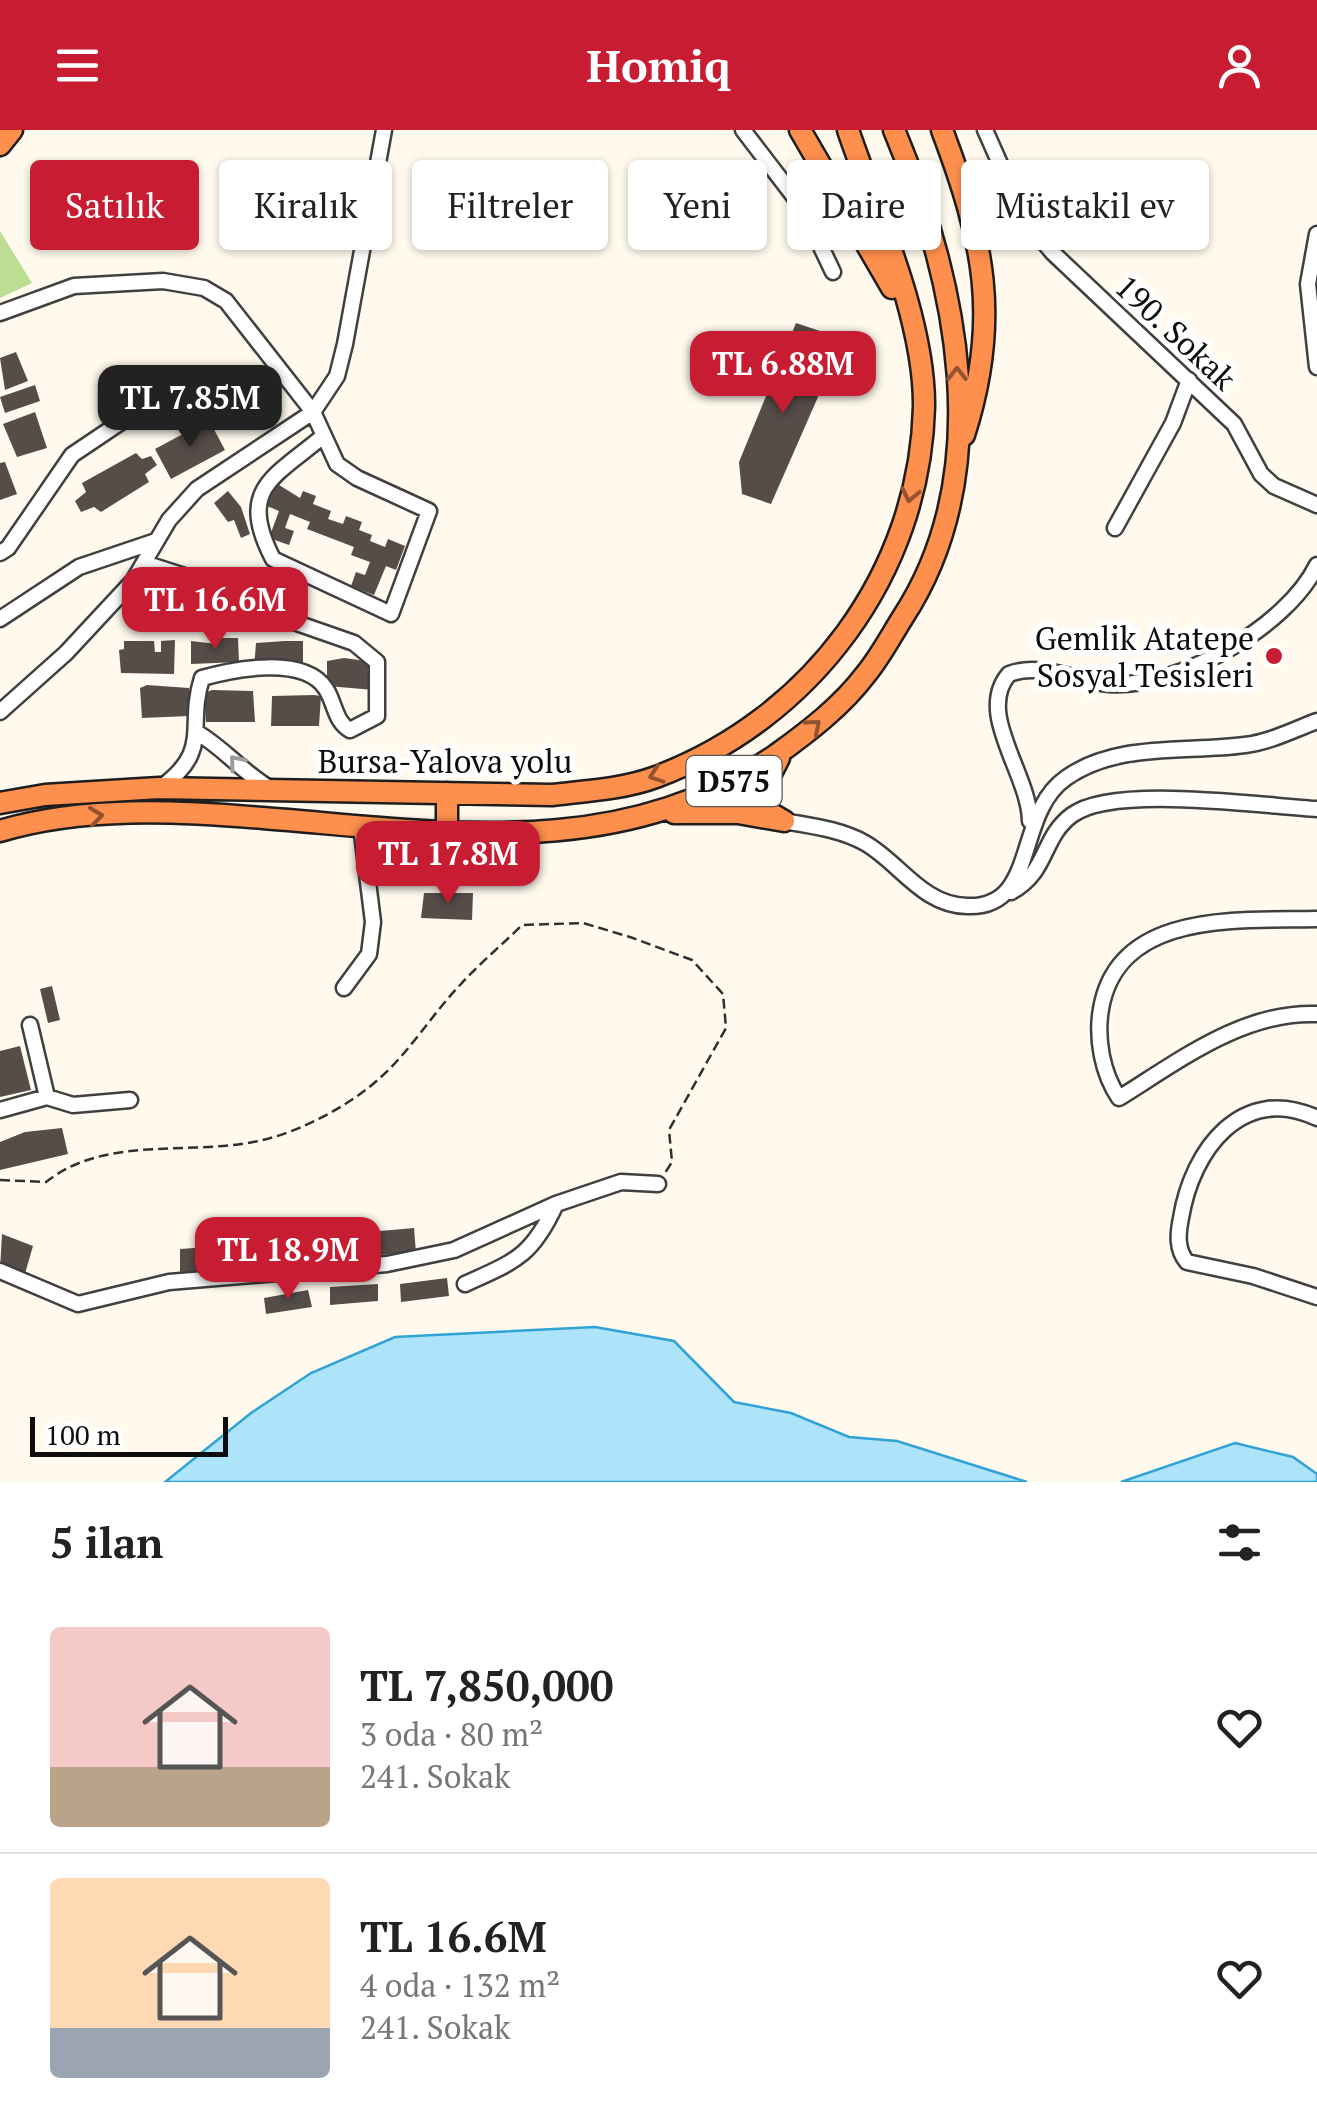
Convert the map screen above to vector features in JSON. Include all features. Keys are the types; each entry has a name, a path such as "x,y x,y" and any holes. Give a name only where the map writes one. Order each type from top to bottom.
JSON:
{"highway":[{"path":"0,145 12,130"},
{"path":"800,130 910,318"},
{"name":"Bursa-Yalova yolu","path":"0,804 45,794 159,788 552,795 653,778 743,732 812,677 867,605 907,511 924,404 910,318 848,130"},
{"name":"Bursa-Yalova yolu","path":"0,831 109,814 210,814 447,832 557,832 658,813 727,785 785,748 866,675 915,599 945,526 957,456 957,350 944,281 894,130"},
{"path":"942,130 974,225 985,305 981,380 957,456"},
{"path":"784,820 767,810 759,797 764,779 785,748"},
{"path":"447,793 447,832"},
{"path":"658,813 738,812 784,820"}],"street":[{"path":"0,712 66,654 133,582 156,542 197,489 313,412 337,376 384,130"},
{"path":"743,130 802,207 833,272"},
{"name":"190. Sokak","path":"985,130 1025,220 1104,303 1234,424 1260,474 1274,486 1317,505"},
{"path":"1317,234 1313,298 1317,366"},
{"path":"0,313 74,286 163,281 204,288 226,301 313,412 330,455 347,472 429,512 391,614 273,559 259,518 261,488 322,437"},
{"path":"0,553 8,548 72,455 124,420 282,373"},
{"path":"1116,528 1174,423 1189,380"},
{"path":"0,619 79,567 156,542"},
{"path":"144,564 222,588 268,613 354,642 376,662 377,716 355,728 341,724 322,683 300,672 280,668 202,678 198,733 189,762 159,788"},
{"path":"1029,832 1024,783 995,705 1009,674 1031,670 1111,684 1171,676 1268,621 1302,592 1317,565"},
{"path":"1302,592 1317,604"},
{"path":"1002,897 1020,871 1029,832 1050,791 1090,764 1125,754 1256,744 1317,721"},
{"path":"198,733 226,750 245,774 274,790"},
{"path":"784,820 855,837 914,884 946,902 976,906 1002,897 1034,876 1064,822 1098,802 1140,798 1317,809"},
{"path":"344,988 369,954 373,922 362,826"},
{"path":"1317,919 1205,921 1126,956 1103,998 1099,1021 1109,1084 1118,1098 1251,1024 1282,1016 1317,1014"},
{"path":"30,1026 47,1097"},
{"path":"0,1110 47,1097 73,1105 130,1100"},
{"path":"1317,1118 1297,1110 1260,1108 1243,1114 1220,1132 1187,1186 1179,1241 1187,1262 1253,1276 1317,1297"},
{"path":"0,1272 78,1304 169,1282 387,1264 454,1250 556,1204 621,1182 658,1184"},
{"path":"465,1284 511,1262 540,1240 556,1204"}],"path":[{"path":"0,1180 46,1182 68,1164 102,1152 163,1152 267,1139 322,1117 380,1078 460,984 522,926 583,923 692,960 723,994 726,1028 669,1130 672,1162 658,1184"}],"green space":[{"path":"0,231 32,283 0,298"}],"water":[{"path":"595,1327 674,1341 734,1402 791,1413 849,1437 897,1441 1027,1482 165,1482 251,1413 311,1373 395,1337"},
{"path":"1235,1443 1293,1457 1317,1474 1317,1482 1121,1482"}],"building":[{"path":"796,323 823,332 818,397 771,504 742,494 739,462"},
{"path":"16,352 28,381 5,390 0,358"},
{"path":"35,385 40,401 5,413 0,397"},
{"path":"35,412 47,448 17,457 3,424"},
{"path":"209,420 225,450 171,479 155,449"},
{"path":"136,453 142,459 151,456 157,465 145,474 149,482 101,512 94,507 81,512 75,501 86,492 82,483"},
{"path":"5,462 17,494 0,500 0,463"},
{"path":"271,480 300,498 303,491 316,496 313,504 331,511 328,519 343,524 346,516 362,522 359,530 372,535 370,541 385,547 388,539 405,546 396,570 386,566 374,595 351,586 356,572 365,575 370,562 351,555 354,547 307,529 310,522 290,514 285,528 294,531 289,545 269,538 279,511 262,504"},
{"path":"228,491 241,507 250,534 241,538 234,520 228,522 214,503"},
{"path":"221,638 238,638 239,662 191,664 191,641 217,644"},
{"path":"175,640 174,674 121,673 119,650 124,649 124,641 154,641 155,652 161,652 161,641"},
{"path":"303,641 303,665 254,668 256,643"},
{"path":"344,658 374,662 374,690 327,686 327,661"},
{"path":"140,688 189,688 189,716 142,718"},
{"path":"253,691 255,722 206,722 205,693"},
{"path":"272,696 321,696 319,726 271,726"},
{"path":"424,893 473,893 472,920 421,918"},
{"path":"52,986 60,1020 48,1023 40,989"},
{"path":"20,1046 31,1090 0,1097 0,1051"},
{"path":"62,1128 68,1154 0,1170 0,1142 25,1132"},
{"path":"414,1228 416,1253 359,1256 357,1233"},
{"path":"2,1234 33,1246 24,1277 0,1269"},
{"path":"351,1239 353,1262 307,1264 306,1241"},
{"path":"288,1242 289,1265 244,1268 243,1244"},
{"path":"224,1246 225,1269 180,1272 180,1249"},
{"path":"447,1278 449,1296 401,1302 400,1284"},
{"path":"378,1284 378,1301 330,1305 330,1287"},
{"path":"308,1290 312,1307 266,1314 264,1298"}],"place":[{"name":"Gemlik Atatepe Sosyal Tesisleri","path":"1274,656"}]}
